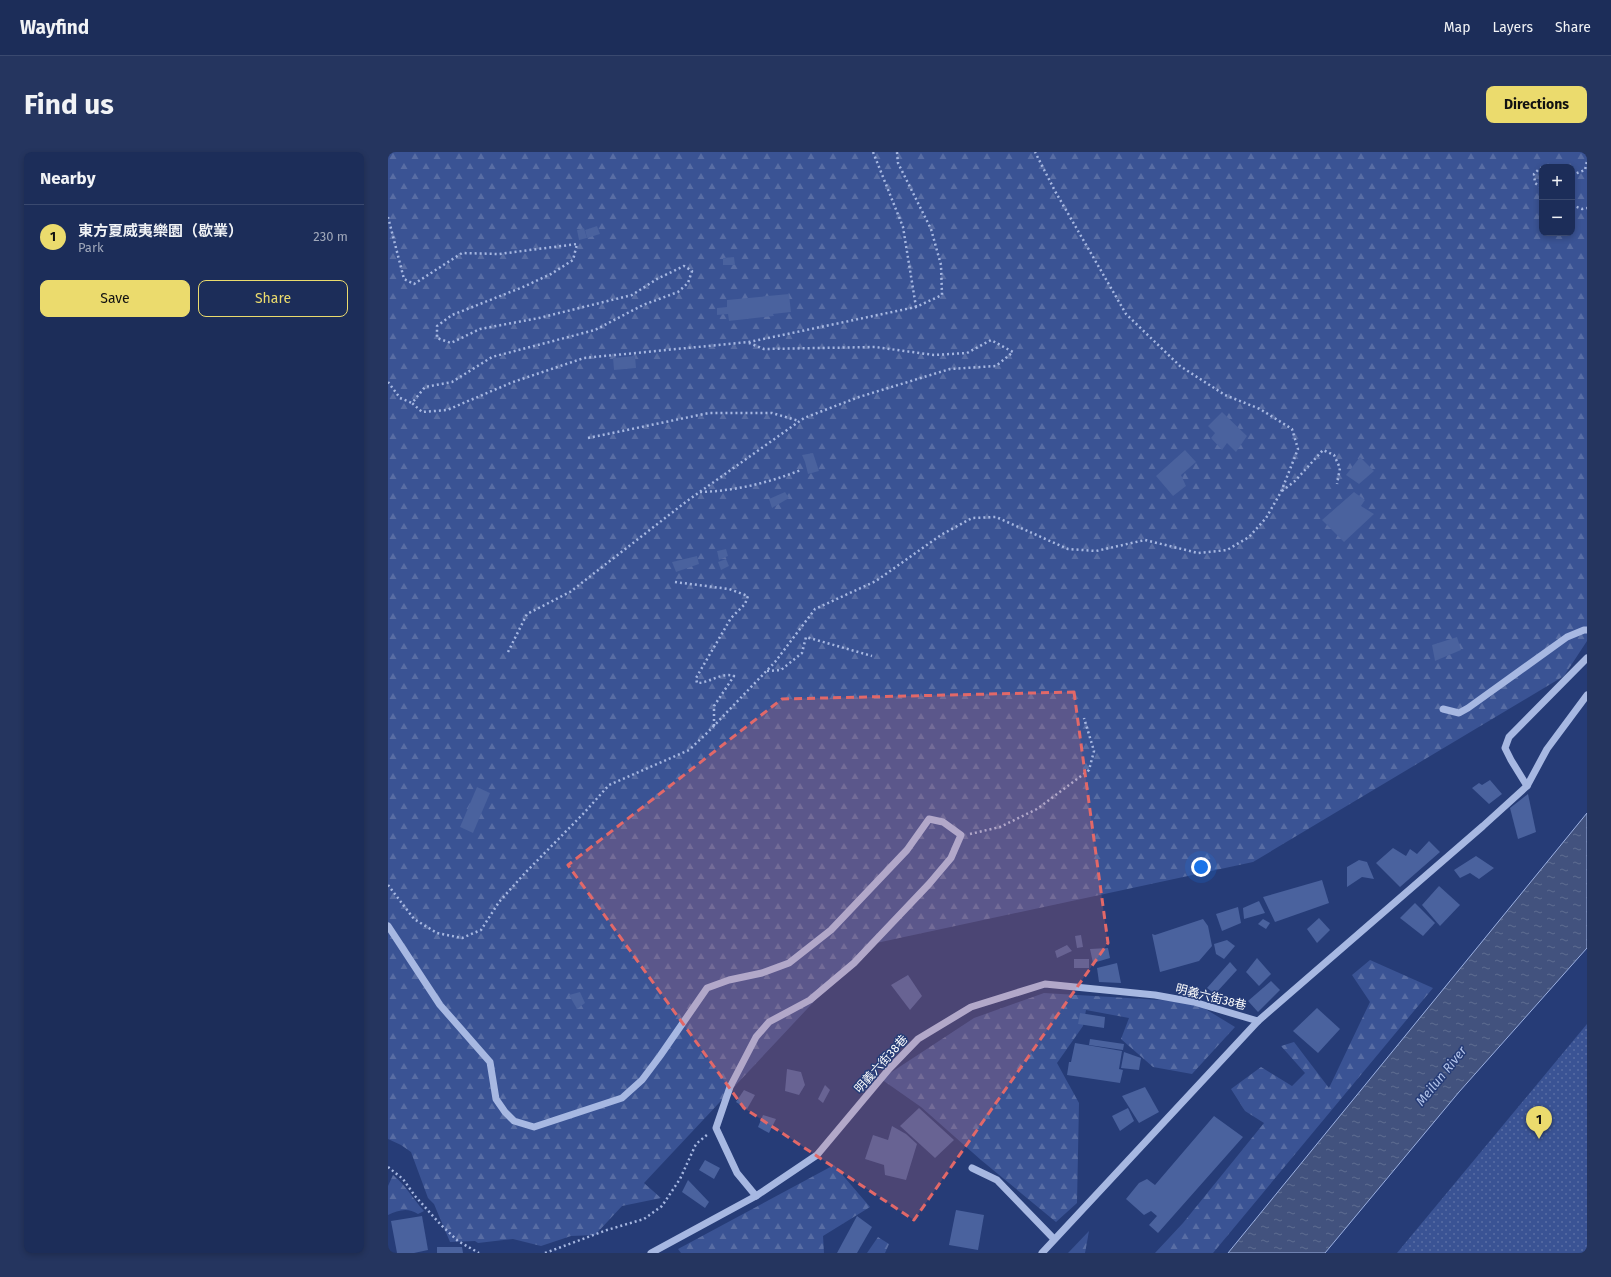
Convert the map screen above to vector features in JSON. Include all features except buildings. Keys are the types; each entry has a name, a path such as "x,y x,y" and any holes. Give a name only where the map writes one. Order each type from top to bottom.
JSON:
{"street":[{"path":"1443,709 1460,713 1567,638 1587,630"},
{"path":"1526,786 1510,760 1505,748 1509,737 1587,658"},
{"path":"1042,1253 1258,1021 1477,831 1526,786 1547,749 1587,695"},
{"path":"388,926 440,1005 490,1062 496,1099 505,1112 514,1121 534,1126 622,1098 642,1080 707,988 729,980 762,973 789,963 831,930 906,850 929,819 943,822 961,835 951,858 930,884 854,963 810,1000 769,1022 756,1037 730,1087 716,1128 737,1173 756,1196"},
{"name":"明義六街38巷","path":"651,1253 756,1196 817,1155 888,1069 918,1039 971,1007 1045,984 1171,998 1194,1002 1258,1021"},
{"path":"972,1168 997,1180 1054,1239"}],"path":[{"path":"873,152 903,227 916,307"},
{"path":"388,382 400,398 412,404 422,412 447,410 512,382 584,358 749,342 916,307 942,295 941,265 931,229 898,163 897,152"},
{"path":"388,885 414,919 437,933 462,938 481,930 499,902 609,786 689,750 767,671 815,610 876,581 941,535 972,518 996,517 1068,550 1096,550 1145,540 1198,554 1227,550 1250,537 1266,518 1281,492 1298,449 1292,429 1260,409 1226,395 1180,366 1126,314 1055,191 1035,152"},
{"path":"1575,174 1585,170 1587,161"},
{"path":"1539,169 1534,174 1535,183 1539,186"},
{"path":"1575,206 1587,208"},
{"path":"388,217 404,279 414,284 462,253 499,254 577,244 574,260 551,274 452,315 437,326 437,338 451,343 480,329 539,318 632,295 657,279 684,266 692,271 688,283 678,292 643,305 595,330 492,357 452,382 425,387 412,404"},
{"path":"508,652 527,614 570,592 699,492 799,421 859,397 950,369 996,366 1013,352 991,340 967,353 934,355 875,347 764,349 749,342"},
{"path":"588,438 709,413 772,413 799,421"},
{"path":"1281,492 1295,481 1323,450 1334,455 1340,468 1337,484"},
{"path":"699,492 726,491 755,486 801,470"},
{"path":"674,582 729,589 748,596 745,604 731,618 696,678 697,683 704,683 727,674 734,676 714,706 714,726"},
{"path":"767,671 781,670 802,654 806,637 872,656"},
{"path":"961,835 1000,827 1037,809 1089,770 1094,751 1084,718"},
{"path":"545,1253 607,1230 644,1219 662,1206 680,1179 696,1144 716,1128"},
{"path":"388,1167 403,1179 415,1196 441,1225 458,1241 480,1253"}],"highlighted area":[{"path":"1074,692 1108,943 914,1220 744,1108 568,865 782,699"}],"green space":[{"path":"388,152 1587,152 1587,641 1564,676 1253,862 867,945 644,1183 661,1198 622,1206 595,1235 571,1236 541,1246 513,1239 478,1243 475,1241 450,1242 434,1204 428,1198 411,1152 388,1139"},
{"path":"1370,960 1433,988 1213,1253 1155,1253 1183,1223 1264,1123 1245,1111 1231,1089 1261,1067 1292,1086 1305,1073 1281,1046 1294,1042 1329,1088 1370,1002 1352,975"},
{"path":"1044,993 1194,1002 1235,1027 1192,1074 1153,1067 1121,1039 1129,1018 1086,1010 1083,1026 1057,1063 1079,1103 1077,1203 1056,1222 981,1160 921,1107 881,1079 974,1018"},
{"path":"1587,1024 1587,1253 1397,1253"},
{"path":"834,1165 870,1207 823,1236 824,1253 681,1253 678,1249"},
{"path":"393,1175 424,1211 418,1214 410,1210 403,1210 388,1215 388,1186"},
{"path":"1089,1231 1085,1253 1068,1253"},
{"path":"878,1237 889,1244 885,1253 867,1253"}],"water":[{"name":"Meilun River","path":"1587,813 1587,948 1459,1092 1325,1253 1228,1253"}],"place":[{"name":"東方夏威夷樂園（歇業）","path":"1539,1139"}]}
